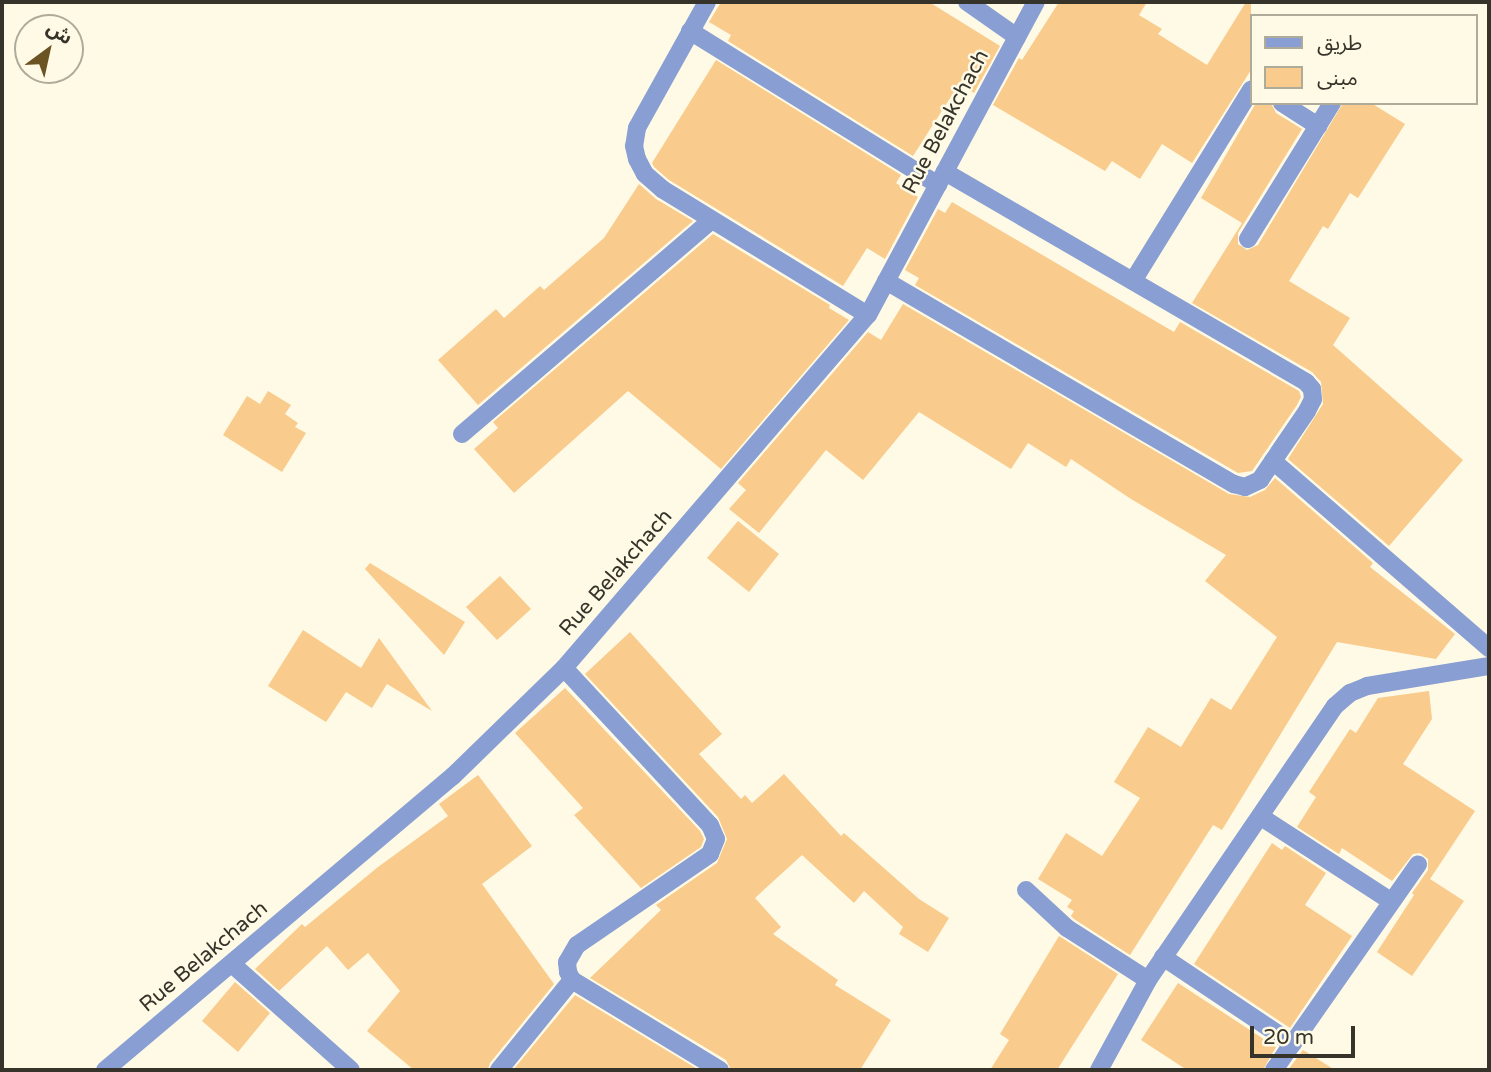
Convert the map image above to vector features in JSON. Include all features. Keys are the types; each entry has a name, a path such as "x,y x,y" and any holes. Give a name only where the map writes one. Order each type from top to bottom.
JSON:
{"street":[{"path":"707,2 637,128 634,146 636,159 645,174 662,189 868,315"},
{"path":"968,2 1017,37"},
{"name":"Rue Belakchach","path":"105,1070 453,776 564,668 868,315 1036,2"},
{"path":"690,31 941,178 1133,281 1306,382 1312,388 1313,399 1273,461 1253,485 1245,487 1234,484 886,281"},
{"path":"1133,281 1250,92"},
{"path":"1285,105 1318,126"},
{"path":"1248,239 1331,105"},
{"path":"462,434 712,220"},
{"path":"1273,461 1489,648"},
{"path":"1099,1070 1148,980 1335,706 1350,693 1367,686 1489,666"},
{"path":"564,668 710,825 716,839 710,854 577,945 567,962 572,980 720,1070"},
{"path":"1261,817 1391,901"},
{"path":"1275,1070 1418,864"},
{"path":"1026,890 1067,928 1148,980"},
{"path":"1163,957 1293,1044"},
{"path":"232,964 351,1070"},
{"path":"499,1070 572,980"}],"building":[{"path":"721,2 929,2 1000,46 974,93 959,84 913,156 728,41 731,35 709,22"},
{"path":"1059,2 1147,2 1139,15 1162,29 1158,34 1207,65 1246,2 1251,2 1250,72 1192,163 1162,144 1140,179 1112,161 1105,171 993,105 1019,58 1022,60"},
{"path":"716,60 901,175 896,183 918,197 885,259 867,248 843,286 669,180 654,167 652,163"},
{"path":"1255,105 1272,105 1276,113 1302,129 1238,233 1238,244 1247,250 1258,245 1342,105 1374,105 1405,124 1358,198 1350,193 1328,229 1323,226 1289,281 1350,318 1333,345 1463,460 1389,546 1288,459 1323,404 1321,382 1312,372 1192,303 1242,223 1201,198"},
{"path":"639,184 656,199 693,221 478,405 438,360 496,309 504,318 540,286 544,290 604,238"},
{"path":"952,202 1174,332 1180,322 1299,391 1301,397 1297,405 1252,471 1238,473 915,285 919,278 905,270 938,209 945,213"},
{"path":"713,234 830,305 829,308 849,320 721,469 628,391 514,493 474,449 498,428 493,422"},
{"path":"903,304 1229,494 1250,497 1265,490 1275,478 1373,563 1370,567 1455,634 1436,659 1337,642 1222,830 1213,825 1130,955 1074,919 1071,916 1074,911 1067,907 1072,900 1038,879 1066,833 1102,856 1140,798 1114,782 1148,727 1181,747 1211,698 1231,710 1277,637 1205,581 1226,555 1131,499 1071,459 1066,467 1028,443 1011,469 919,412 863,480 826,450 759,533 729,509 746,490 738,483 868,332 881,340"},
{"path":"268,391 291,405 285,414 298,423 295,427 306,433 282,472 223,435 247,396 260,404"},
{"path":"738,521 779,554 749,592 707,558"},
{"path":"370,563 465,622 444,655 365,569"},
{"path":"500,576 531,609 497,640 466,607"},
{"path":"303,630 361,668 379,638 432,711 387,684 372,708 346,692 326,722 268,686"},
{"path":"630,632 722,734 699,754 741,799 745,795 752,803 784,774 841,836 844,833 919,899 949,918 928,952 899,934 903,927 864,891 854,903 802,855 755,898 781,927 773,934 838,980 835,985 891,1020 860,1070 731,1070 726,1060 590,978 661,910 656,905 717,863 727,839 718,817 585,674"},
{"path":"565,688 700,831 704,839 701,847 641,888 574,815 583,808 515,733"},
{"path":"1429,691 1432,719 1403,764 1475,811 1430,879 1464,901 1412,976 1377,952 1428,870 1428,859 1420,853 1413,854 1392,881 1342,848 1339,854 1297,827 1316,797 1309,792 1350,729 1356,733 1378,698"},
{"path":"478,775 532,846 482,884 554,984 490,1063 488,1070 414,1070 367,1031 400,991 368,953 348,970 327,946 279,991 255,969 302,924 305,927 378,867 448,816 439,804"},
{"path":"1272,843 1282,850 1285,846 1326,873 1305,905 1352,936 1290,1028 1194,964"},
{"path":"1059,936 1118,974 1057,1070 990,1070 1009,1040 1000,1034"},
{"path":"235,982 270,1013 238,1052 202,1021"},
{"path":"1178,983 1276,1047 1263,1070 1187,1070 1141,1040"},
{"path":"575,995 699,1070 513,1070"},
{"path":"1303,1050 1335,1070 1288,1070"}]}
